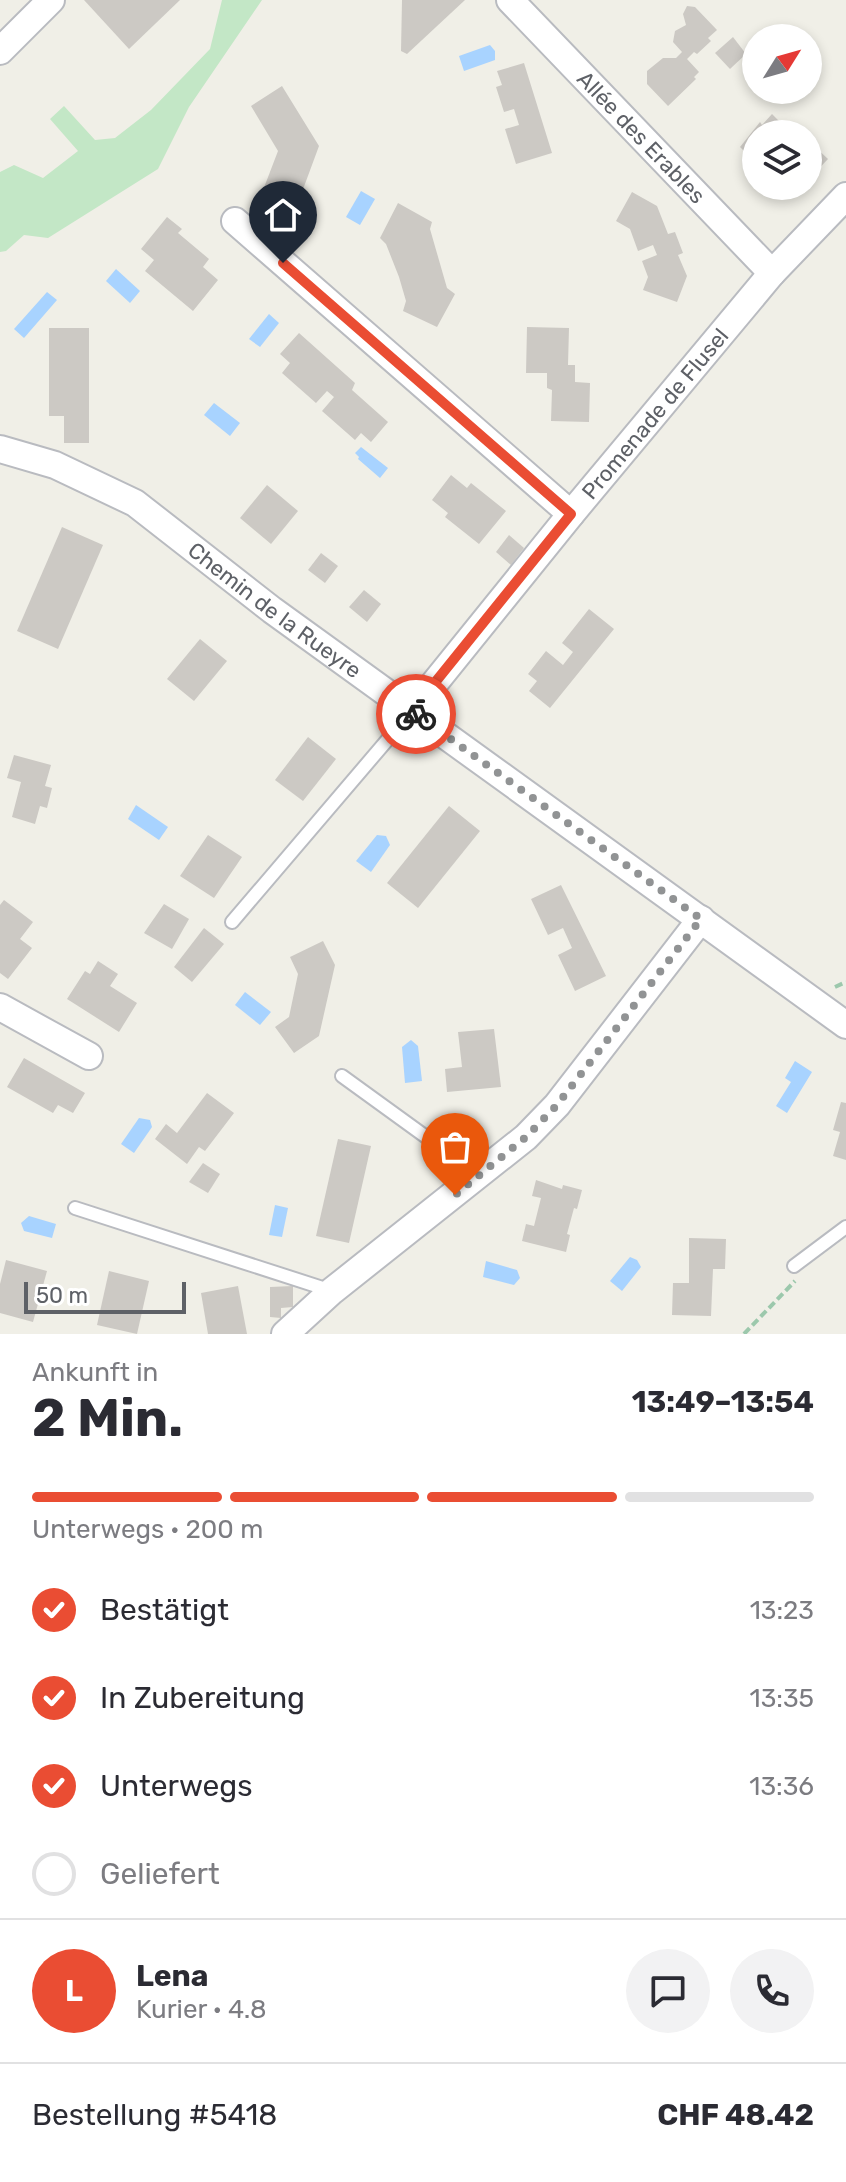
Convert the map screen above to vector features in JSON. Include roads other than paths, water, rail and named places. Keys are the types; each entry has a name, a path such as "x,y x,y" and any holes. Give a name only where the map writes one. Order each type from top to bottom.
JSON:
{"street":[{"path":"0,51 51,0"},
{"name":"Allée des Erables","path":"510,0 772,273"},
{"name":"Promenade de Flusel","path":"412,711 772,273 846,196"},
{"path":"235,221 571,514"},
{"name":"Chemin de la Rueyre","path":"0,449 55,465 135,503 272,610 846,1025"},
{"path":"285,1334 332,1291 526,1137 557,1105 701,919"},
{"path":"0,1007 89,1056"}],"lane":[{"path":"232,922 412,711"},
{"path":"342,1076 480,1176"},
{"path":"75,1208 332,1291"},
{"path":"794,1266 846,1227"}],"water":[{"path":"490,45 495,51 495,60 464,71 459,56"},
{"path":"361,191 375,199 360,225 346,217"},
{"path":"116,269 140,291 130,303 106,281"},
{"path":"47,292 57,300 24,338 14,329"},
{"path":"269,314 279,323 260,347 249,339"},
{"path":"214,403 240,423 230,436 204,415"},
{"path":"361,447 388,468 380,478 358,459 355,453"},
{"path":"136,805 168,827 159,840 128,819"},
{"path":"377,835 386,836 390,845 371,872 356,861"},
{"path":"245,992 271,1012 260,1025 235,1005"},
{"path":"411,1040 418,1046 422,1081 405,1083 402,1047"},
{"path":"795,1061 812,1072 787,1113 776,1106 791,1082 785,1078"},
{"path":"139,1118 150,1120 152,1127 134,1153 121,1144"},
{"path":"275,1205 288,1208 282,1237 269,1235"},
{"path":"29,1216 56,1224 52,1238 24,1231 21,1223"},
{"path":"630,1257 637,1260 641,1267 622,1291 610,1281"},
{"path":"486,1261 517,1270 520,1278 514,1285 483,1277"}]}
